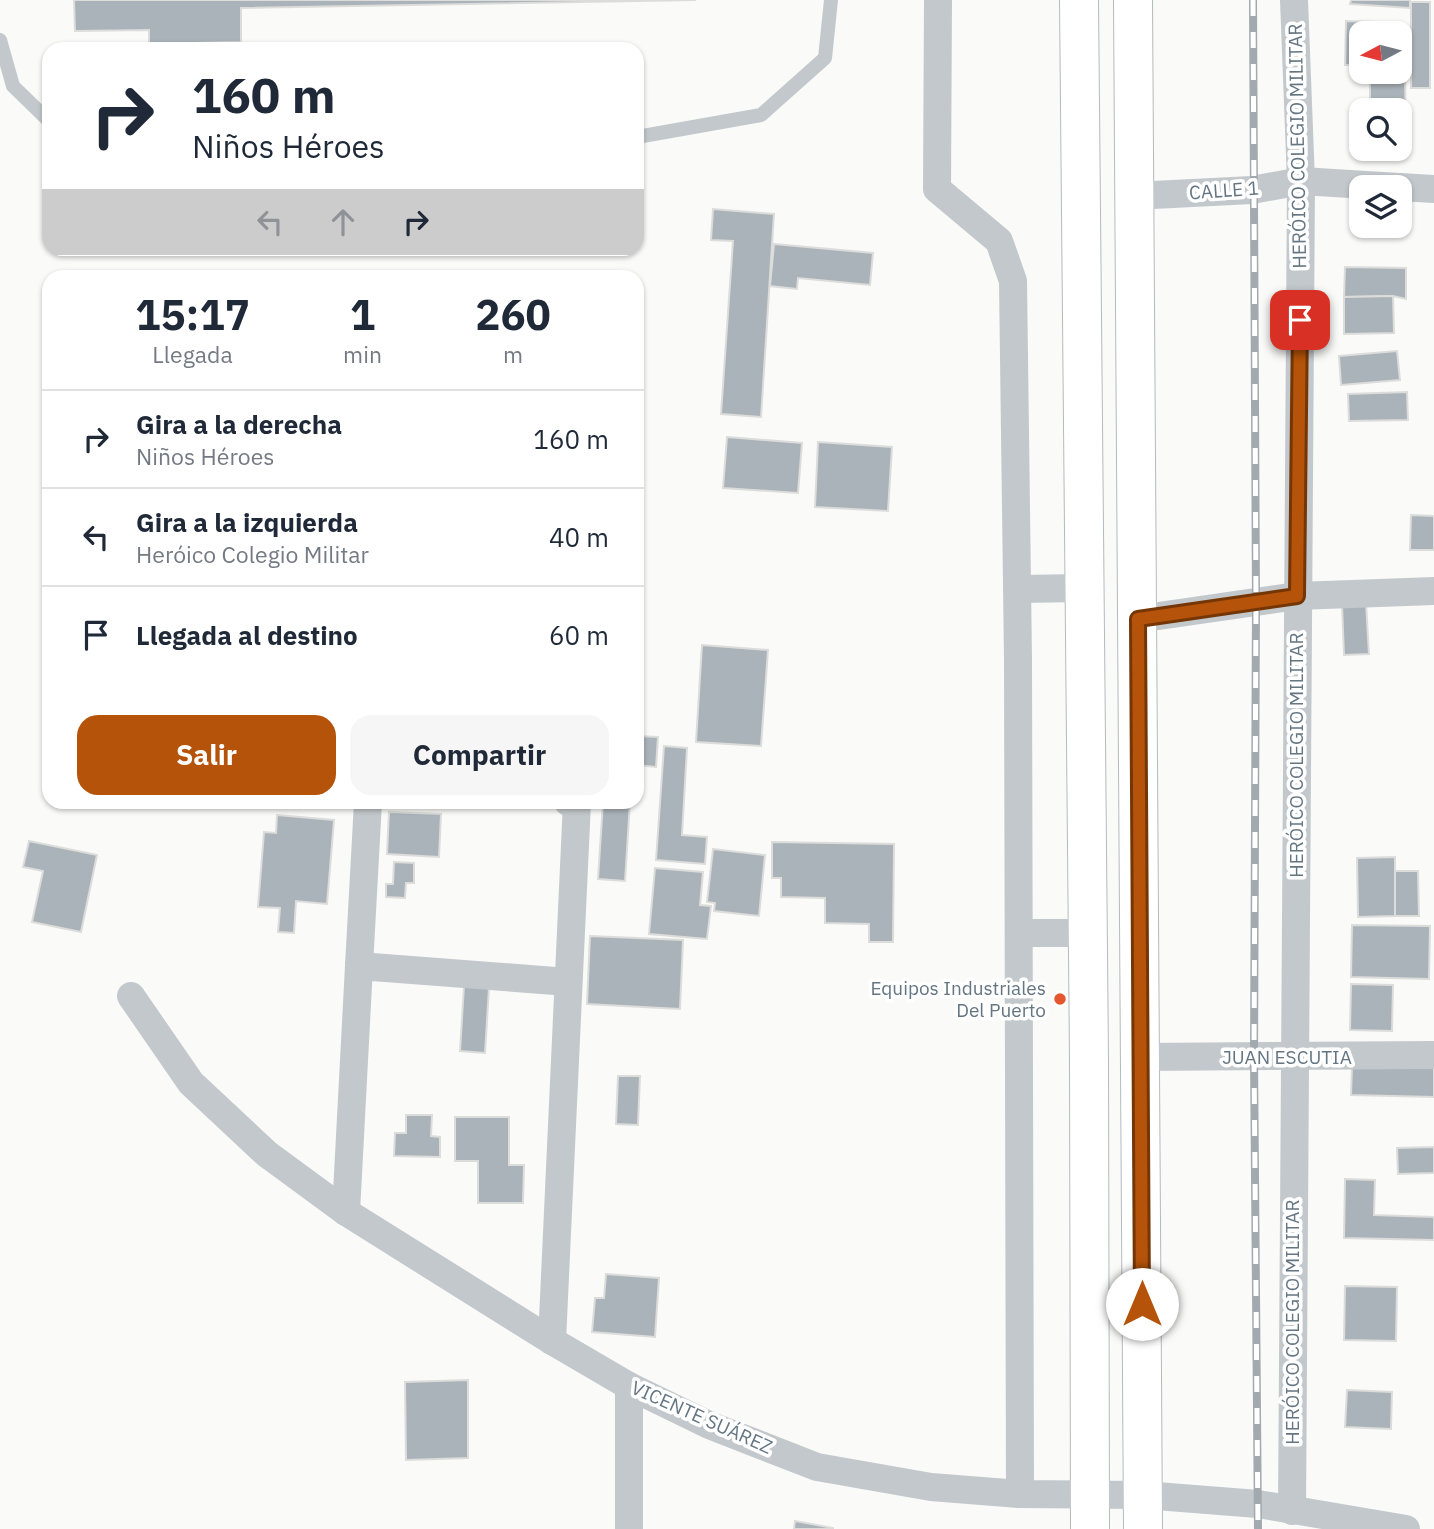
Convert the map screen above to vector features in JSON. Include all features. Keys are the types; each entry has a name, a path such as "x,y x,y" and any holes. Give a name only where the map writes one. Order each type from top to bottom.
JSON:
{"main road":[{"path":"1079,0 1088,933 1090,1513"},
{"path":"1133,0 1143,1512"}],"street":[{"path":"938,0 937,189 999,241 1013,281 1019,933 1020,1494"},
{"name":"HERÓICO COLEGIO MILITAR","path":"1292,1511 1301,181 1294,0"},
{"name":"CALLE 1","path":"1133,196 1252,190 1301,181 1349,184"},
{"name":"CALLE 1","path":"1412,188 1434,190"},
{"path":"1017,589 1084,588"},
{"path":"1138,619 1297,596 1434,591"},
{"path":"346,1212 368,809"},
{"path":"552,1341 577,809"},
{"path":"1019,933 1088,933"},
{"path":"359,966 568,982"},
{"name":"VICENTE SUÁREZ","path":"131,996 191,1083 267,1154 346,1212 552,1341 629,1386 709,1425 817,1467 931,1487 1020,1494 1090,1513 1258,1504 1406,1529"},
{"name":"JUAN ESCUTIA","path":"1140,1058 1434,1055"},
{"path":"629,1386 629,1529"}],"lane":[{"path":"644,136 761,115 825,58 831,0"},
{"path":"0,40 13,86 42,114"}],"building":[{"path":"74,0 696,0 241,8 241,42 149,42 149,30 75,31"},
{"path":"1351,0 1410,0 1410,8 1350,4"},
{"path":"1411,2 1430,2 1430,88 1411,88"},
{"path":"1346,21 1349,21 1349,65 1345,65"},
{"path":"1370,84 1405,84 1405,98 1370,98"},
{"path":"713,209 774,214 761,417 721,414 733,241 711,240"},
{"path":"774,244 873,253 870,285 798,278 797,289 770,286"},
{"path":"1345,267 1406,268 1406,299 1393,296 1344,297"},
{"path":"1393,296 1394,333 1344,334 1344,297"},
{"path":"1397,351 1400,380 1341,385 1339,356"},
{"path":"1407,392 1408,420 1349,421 1348,394"},
{"path":"727,437 802,443 798,493 723,488"},
{"path":"818,442 892,447 888,511 815,507"},
{"path":"1411,515 1434,516 1434,550 1410,550"},
{"path":"1366,603 1369,654 1344,655 1342,604"},
{"path":"702,645 768,650 761,746 696,742"},
{"path":"644,736 658,737 656,767 644,766"},
{"path":"664,746 687,748 682,835 707,837 705,864 656,860"},
{"path":"603,809 630,809 625,881 598,879"},
{"path":"389,812 441,814 439,857 387,854"},
{"path":"277,815 334,820 327,904 296,901 294,933 278,932 280,908 258,907 264,832 276,833"},
{"path":"29,841 97,855 81,932 32,922 43,871 23,867"},
{"path":"772,842 894,844 893,942 869,942 869,924 825,923 825,898 781,897 781,878 772,878"},
{"path":"713,849 765,855 759,916 714,911 715,903 707,902"},
{"path":"1395,857 1395,916 1358,917 1357,858"},
{"path":"394,862 414,863 414,883 406,883 405,898 386,897 386,884 393,884"},
{"path":"655,868 703,872 700,905 711,906 707,939 649,934"},
{"path":"1395,871 1418,871 1419,916 1395,916"},
{"path":"1352,925 1430,926 1429,979 1351,977"},
{"path":"590,936 683,940 680,1009 587,1004"},
{"path":"1351,984 1393,985 1392,1031 1350,1030"},
{"path":"464,986 489,988 485,1053 460,1051"},
{"path":"1352,1066 1434,1068 1434,1097 1351,1095"},
{"path":"618,1076 640,1076 638,1125 616,1124"},
{"path":"406,1115 432,1115 431,1136 440,1137 440,1157 394,1156 395,1133 406,1133"},
{"path":"455,1117 509,1117 509,1165 524,1165 523,1203 478,1203 478,1161 455,1161"},
{"path":"1434,1147 1434,1173 1398,1174 1397,1148"},
{"path":"1345,1179 1375,1180 1374,1215 1434,1217 1434,1240 1344,1238"},
{"path":"606,1274 659,1278 655,1337 592,1332 595,1298 604,1298"},
{"path":"1345,1286 1397,1287 1396,1341 1344,1340"},
{"path":"468,1380 468,1458 406,1460 405,1382"},
{"path":"1347,1390 1392,1392 1391,1429 1345,1427"},
{"path":"795,1521 833,1528 833,1529 794,1529"}],"railway":[{"path":"1253,0 1256,602 1254,1057 1258,1529"}],"place":[{"name":"Equipos Industriales Del Puerto","path":"1060,999"}],"route":[{"path":"1142,1304 1138,619 1297,596 1300,320"}]}
